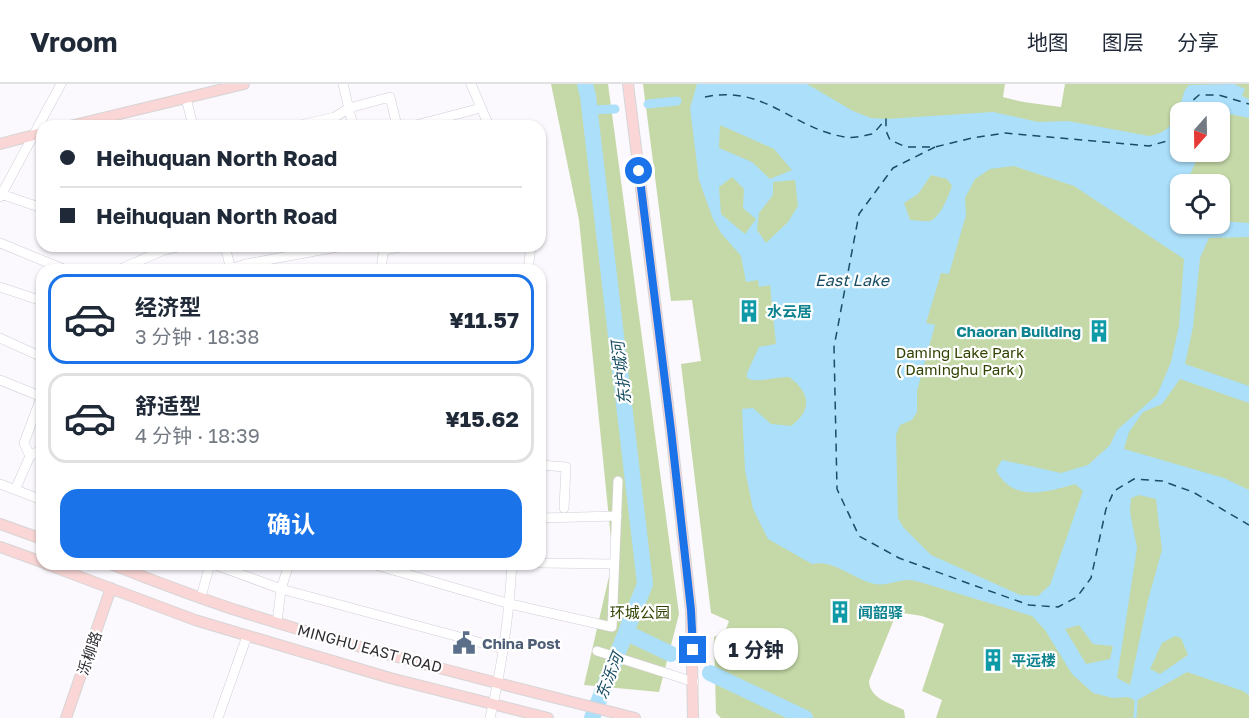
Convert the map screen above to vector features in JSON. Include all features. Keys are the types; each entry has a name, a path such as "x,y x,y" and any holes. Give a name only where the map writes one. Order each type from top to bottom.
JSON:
{"main road":[{"path":"95,120 244,84"},
{"path":"628,85 670,418 691,610 693,718"},
{"path":"0,144 36,135"},
{"path":"0,524 36,537"},
{"name":"MINGHU EAST ROAD","path":"0,547 36,560"},
{"name":"MINGHU EAST ROAD","path":"63,570 195,620 247,636 390,678 548,718"},
{"name":"MINGHU EAST ROAD","path":"127,570 277,622 371,650 632,717"},
{"name":"泺柳路","path":"66,718 111,588"}],"street":[{"path":"44,120 61,84"},
{"path":"343,84 352,120"},
{"path":"471,84 486,120"},
{"path":"322,120 335,117 349,108 390,97 396,120"},
{"path":"186,98 192,120"},
{"path":"435,120 481,108"},
{"path":"36,137 1,195 36,206"},
{"path":"0,243 51,264"},
{"path":"132,264 159,252"},
{"path":"258,264 314,252"},
{"path":"0,287 36,299"},
{"path":"0,338 36,354"},
{"path":"0,380 36,394"},
{"path":"30,456 24,442 36,411"},
{"path":"15,490 30,456 36,452"},
{"path":"546,465 566,467 564,508"},
{"path":"393,570 510,604 612,627 618,481"},
{"path":"0,484 36,498"},
{"path":"546,518 617,516"},
{"path":"546,563 614,564"},
{"path":"201,597 210,570"},
{"path":"229,570 281,589 504,649"},
{"path":"277,622 281,589 287,570"},
{"path":"490,718 499,683 504,649 512,570"},
{"path":"218,718 247,636"},
{"path":"597,651 694,682"}],"green space":[{"name":"环城公园","path":"551,84 608,84 679,614 659,692 584,685 613,559 579,220"},
{"name":"Daming Lake Park ( Daminghu Park )","path":"643,84 1005,84 1003,97 1061,107 1065,84 1249,84 1249,718 936,718 942,700 922,691 944,624 922,616 897,612 869,681 870,687 877,696 904,710 905,718 721,718 716,713 714,637 725,632 729,621 711,613 681,364 701,361 692,300 671,301"}],"water":[{"name":"East Lake","path":"697,84 807,84 853,111 871,118 993,112 1038,122 1068,121 1149,136 1158,134 1170,125 1170,162 1196,162 1190,174 1170,174 1170,234 1230,234 1230,222 1249,223 1249,237 1209,238 1200,258 1193,327 1185,364 1249,386 1249,403 1180,379 1162,404 1143,412 1129,432 1124,449 1224,478 1249,490 1249,695 1187,672 1136,701 1128,697 1113,698 1093,693 1072,674 1045,630 1032,616 914,581 905,580 888,584 867,582 828,564 812,564 768,539 753,509 745,470 742,409 753,408 771,424 791,426 803,414 806,407 805,395 789,377 756,380 747,378 747,373 759,347 776,344 770,285 759,287 758,280 746,282 741,256 721,233 713,219 699,180 690,108","holes":["720,125 774,149 792,170 770,179 752,162 719,148","1014,166 1074,186 1184,259 1179,326 1171,362 1157,395 1117,430 1110,445 1088,465 1061,473 1002,460 996,470 1003,480 1021,491 1042,492 1075,484 1083,491 1050,585 1038,596 1020,595 931,555 903,527 898,518 896,435 900,425 912,420 917,412 917,391 935,325 926,323 941,273 949,274 966,215 965,198 975,179 990,169","931,175 947,179 952,186 941,211 930,221 910,220 904,203 918,194","732,177 744,189 743,208 756,219 745,234 721,214 719,187","795,180 798,206 788,222 766,243 757,230 759,213 773,195 773,182","1139,495 1156,499 1162,550 1148,600 1130,685 1117,678 1137,548 1130,512 1131,498","1079,625 1093,644 1113,646 1110,659 1086,664 1065,629","1175,636 1181,638 1188,655 1160,674 1150,669 1162,643"]},
{"name":"East Lake","path":"1234,84 1245,89 1242,96 1249,99 1249,118 1230,114 1230,102 1181,102 1189,85"}],"waterway":[{"name":"东护城河","path":"585,84 645,584 592,718"},
{"path":"648,104 677,101"},
{"path":"590,110 615,109"},
{"path":"627,633 671,654"},
{"path":"710,673 805,718"},
{"path":"1135,718 1136,701"}],"ferry route":[{"path":"705,97 726,95 762,102 809,126 848,137 873,134 886,119 886,131 890,140 906,147 935,147 1005,133 1149,146 1170,140"},
{"path":"1191,102 1199,95 1219,95 1249,104"},
{"path":"935,147 893,168 859,214 834,347 837,489 859,536 899,558 1029,605 1058,607 1077,597 1091,578 1106,509 1114,491 1134,479 1162,481 1193,492 1249,525"}],"place":[{"name":"水云居","path":"749,311"},
{"name":"Chaoran Building","path":"1099,331"},
{"name":"闻韶驿","path":"840,612"},
{"name":"China Post","path":"464,643"},
{"name":"平远楼","path":"993,660"}],"route":[{"path":"639,171 671,430 691,610 693,650"}],"water label":[{"name":"东泺河","path":"609,676"}]}
